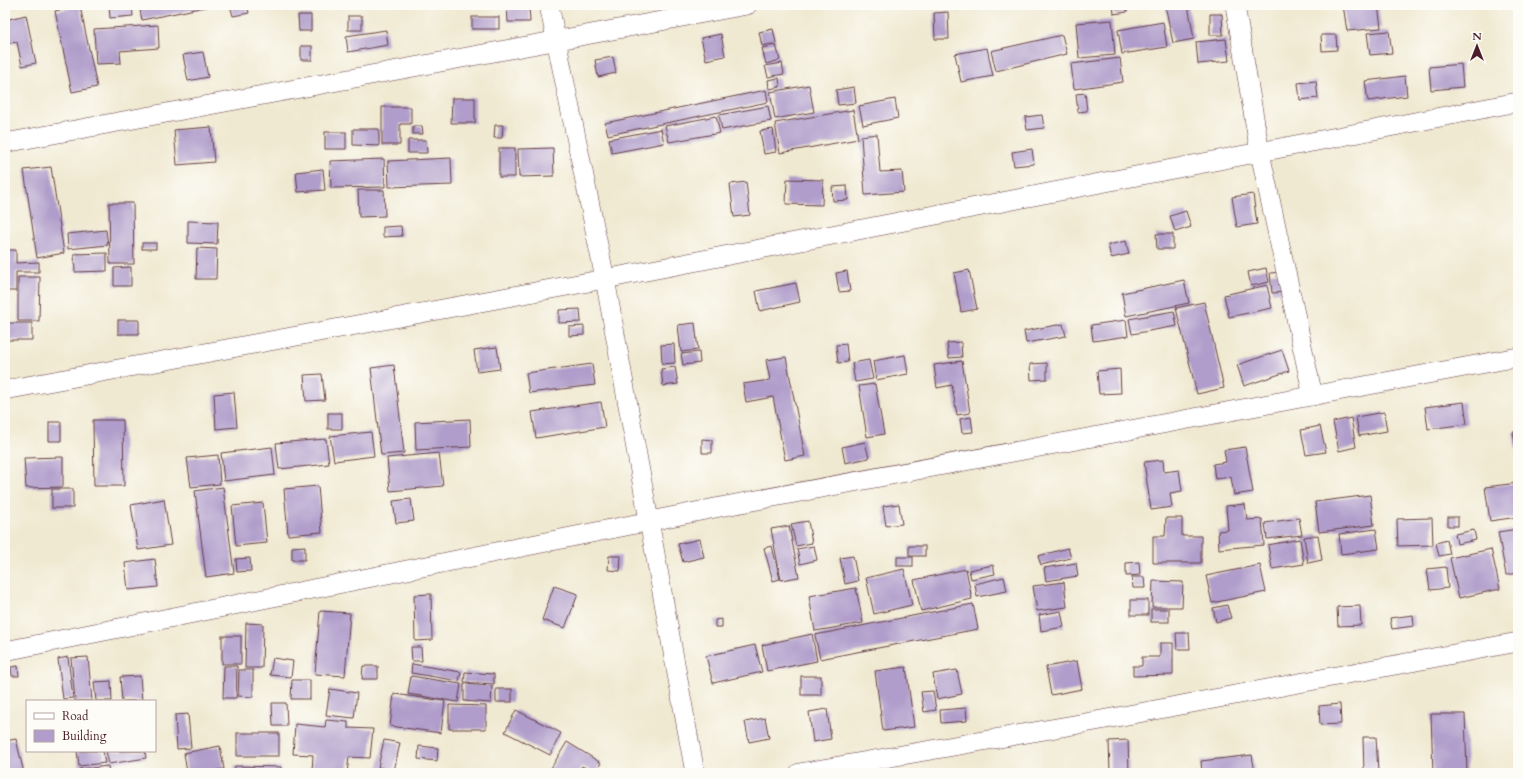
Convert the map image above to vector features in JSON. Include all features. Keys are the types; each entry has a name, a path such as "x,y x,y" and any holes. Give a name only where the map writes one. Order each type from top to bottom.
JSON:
{"street":[{"path":"549,5 606,279 695,773"},
{"path":"5,143 747,5"},
{"path":"1235,5 1260,153 1313,396"},
{"path":"5,390 606,279 1518,102"},
{"path":"5,651 649,521 1518,357"},
{"path":"799,773 1085,723 1518,642"}],"building":[{"path":"109,5 132,5 133,16 110,18"},
{"path":"139,5 210,5 210,6 142,20"},
{"path":"230,5 247,5 249,13 233,16"},
{"path":"507,5 529,5 530,22 508,22"},
{"path":"956,5 975,5 976,7 957,10"},
{"path":"1113,5 1126,5 1127,12 1114,14"},
{"path":"1165,5 1188,5 1194,39 1173,43"},
{"path":"1343,5 1378,5 1381,28 1347,31"},
{"path":"80,6 97,87 72,92 55,11"},
{"path":"948,12 949,39 935,39 934,13"},
{"path":"1210,14 1222,14 1223,35 1210,35"},
{"path":"26,15 36,63 22,66 17,42 5,44 5,20"},
{"path":"298,15 311,15 311,31 299,31"},
{"path":"348,16 362,16 362,30 348,30"},
{"path":"472,17 499,17 499,29 472,29"},
{"path":"1112,20 1115,55 1079,58 1076,23"},
{"path":"1163,22 1167,47 1122,54 1118,30"},
{"path":"158,25 159,48 120,51 121,63 96,64 94,29"},
{"path":"773,29 776,43 762,46 759,32"},
{"path":"386,30 388,45 348,52 346,36"},
{"path":"1389,31 1392,53 1370,55 1367,33"},
{"path":"721,34 725,56 706,60 701,38"},
{"path":"1062,35 1067,54 996,71 991,51"},
{"path":"1321,35 1336,35 1337,50 1322,51"},
{"path":"1226,39 1229,61 1198,64 1196,42"},
{"path":"776,45 780,60 766,64 762,48"},
{"path":"301,46 312,46 312,60 301,60"},
{"path":"987,48 993,76 961,82 955,54"},
{"path":"203,52 208,77 188,81 183,55"},
{"path":"613,57 616,73 598,77 595,60"},
{"path":"1120,58 1123,82 1074,89 1071,64"},
{"path":"782,63 784,74 768,77 765,66"},
{"path":"1461,64 1463,87 1431,90 1429,67"},
{"path":"1405,76 1407,96 1368,101 1365,81"},
{"path":"779,78 780,87 769,89 768,80"},
{"path":"1316,81 1318,98 1300,100 1298,83"},
{"path":"809,85 814,112 775,119 770,92"},
{"path":"854,87 856,103 838,105 836,90"},
{"path":"766,90 768,102 608,135 605,123"},
{"path":"1085,93 1087,111 1078,112 1076,94"},
{"path":"452,98 475,98 475,123 451,123"},
{"path":"895,99 898,118 863,125 859,106"},
{"path":"768,106 771,121 722,130 719,115"},
{"path":"382,107 411,107 411,124 400,124 400,145 382,145"},
{"path":"853,110 858,139 780,153 775,123"},
{"path":"1042,115 1044,128 1027,130 1025,117"},
{"path":"716,116 720,133 669,142 665,126"},
{"path":"495,125 503,125 502,138 494,138"},
{"path":"413,126 422,126 423,134 413,134"},
{"path":"211,127 214,162 177,165 174,130"},
{"path":"353,129 379,129 379,146 353,145"},
{"path":"661,129 664,143 612,153 609,139"},
{"path":"773,129 776,152 764,154 760,131"},
{"path":"325,132 346,132 346,149 325,149"},
{"path":"877,134 880,172 902,171 904,192 865,195 861,136"},
{"path":"408,140 426,140 427,153 408,153"},
{"path":"499,148 515,148 515,177 499,177"},
{"path":"553,148 554,176 519,177 518,149"},
{"path":"1032,149 1034,164 1014,166 1012,152"},
{"path":"451,158 452,185 389,187 388,161"},
{"path":"384,159 385,187 331,188 330,161"},
{"path":"51,167 64,253 37,258 24,170"},
{"path":"323,169 325,190 298,192 296,172"},
{"path":"787,179 823,180 822,205 786,204"},
{"path":"746,182 750,215 734,217 730,184"},
{"path":"847,186 848,200 833,201 832,187"},
{"path":"358,190 384,190 385,216 359,217"},
{"path":"1253,194 1257,224 1237,227 1232,197"},
{"path":"109,203 133,203 134,264 110,264"},
{"path":"1186,211 1191,227 1175,232 1170,216"},
{"path":"188,221 218,222 217,244 188,243"},
{"path":"401,226 402,236 383,237 383,227"},
{"path":"106,230 108,245 68,249 67,234"},
{"path":"1156,234 1173,234 1173,249 1157,249"},
{"path":"1126,241 1129,254 1111,258 1108,245"},
{"path":"142,243 156,243 156,249 142,249"},
{"path":"197,248 217,249 216,279 196,279"},
{"path":"5,250 16,250 16,263 39,262 39,272 16,272 16,291 5,291"},
{"path":"107,253 107,271 75,272 74,254"},
{"path":"131,267 131,286 114,286 114,268"},
{"path":"1266,268 1269,282 1251,286 1248,272"},
{"path":"969,270 977,309 961,312 954,273"},
{"path":"847,271 850,291 839,292 836,273"},
{"path":"1284,272 1286,292 1272,293 1270,273"},
{"path":"18,277 40,277 39,321 18,321"},
{"path":"1184,280 1189,303 1126,316 1122,293"},
{"path":"796,283 800,302 760,311 756,291"},
{"path":"1267,285 1272,308 1229,317 1224,295"},
{"path":"5,293 7,293 7,323 32,323 32,340 5,340"},
{"path":"1204,302 1224,388 1197,394 1176,308"},
{"path":"580,309 581,322 559,323 559,310"},
{"path":"1174,311 1177,326 1132,334 1129,319"},
{"path":"118,320 139,320 139,334 118,334"},
{"path":"1126,320 1128,336 1093,341 1091,325"},
{"path":"695,323 698,350 681,352 678,325"},
{"path":"1063,324 1066,336 1026,343 1024,331"},
{"path":"584,326 584,335 569,336 569,327"},
{"path":"961,342 962,357 949,358 947,343"},
{"path":"674,344 675,363 662,364 661,345"},
{"path":"846,344 848,362 838,363 836,345"},
{"path":"497,347 500,369 477,372 474,350"},
{"path":"1282,350 1289,371 1244,386 1237,365"},
{"path":"699,352 700,363 683,365 681,354"},
{"path":"905,355 908,374 876,380 873,361"},
{"path":"786,357 805,456 785,460 773,397 746,402 743,384 770,380 766,360"},
{"path":"869,360 873,379 855,382 852,363"},
{"path":"962,361 970,413 957,415 952,385 937,388 934,365"},
{"path":"1047,363 1047,379 1031,380 1030,364"},
{"path":"592,364 595,385 529,393 526,373"},
{"path":"394,365 404,453 381,455 371,368"},
{"path":"675,367 678,384 663,386 661,369"},
{"path":"1120,369 1121,393 1099,394 1097,371"},
{"path":"322,374 325,400 306,401 304,375"},
{"path":"875,384 884,434 867,437 859,386"},
{"path":"234,392 237,427 216,429 214,394"},
{"path":"601,402 605,427 536,438 532,412"},
{"path":"1464,402 1467,424 1428,429 1425,407"},
{"path":"1384,412 1387,431 1359,436 1356,417"},
{"path":"328,413 342,413 342,429 328,429"},
{"path":"971,417 973,432 962,433 960,419"},
{"path":"1351,418 1356,447 1339,451 1333,422"},
{"path":"470,419 471,447 416,450 415,422"},
{"path":"93,420 123,420 124,486 94,486"},
{"path":"49,422 61,422 61,441 49,441"},
{"path":"1320,426 1326,452 1306,455 1301,430"},
{"path":"371,432 374,456 334,461 330,436"},
{"path":"1513,432 1518,432 1518,449 1516,449"},
{"path":"326,439 329,464 279,469 276,443"},
{"path":"702,439 712,440 712,453 702,453"},
{"path":"865,442 869,458 845,463 842,447"},
{"path":"272,447 275,475 224,481 221,453"},
{"path":"1245,447 1253,492 1234,495 1231,477 1215,479 1213,464 1226,462 1224,450"},
{"path":"439,453 443,486 390,491 387,458"},
{"path":"218,455 220,484 191,487 187,458"},
{"path":"63,457 63,487 26,488 24,458"},
{"path":"1163,460 1164,472 1179,470 1182,491 1170,493 1172,507 1151,510 1144,462"},
{"path":"1518,483 1518,517 1490,521 1485,487"},
{"path":"318,486 322,532 288,535 284,489"},
{"path":"223,487 234,573 206,577 195,491"},
{"path":"52,489 73,489 73,508 52,508"},
{"path":"1370,495 1374,525 1319,532 1315,502"},
{"path":"164,499 171,545 138,550 131,505"},
{"path":"411,499 414,521 396,523 393,501"},
{"path":"263,503 267,543 236,546 232,506"},
{"path":"899,504 902,524 886,526 883,506"},
{"path":"1245,504 1247,520 1262,519 1264,545 1219,549 1218,531 1228,530 1226,506"},
{"path":"1448,517 1458,517 1458,526 1448,526"},
{"path":"1166,518 1182,518 1182,536 1201,536 1201,563 1153,563 1153,536 1165,536"},
{"path":"1299,518 1302,535 1267,539 1265,523"},
{"path":"1432,518 1433,545 1398,546 1397,519"},
{"path":"808,521 812,543 796,546 791,524"},
{"path":"789,526 799,577 781,580 771,529"},
{"path":"1376,529 1379,549 1341,554 1339,534"},
{"path":"1518,529 1518,573 1506,575 1498,532"},
{"path":"1474,530 1476,540 1457,544 1455,534"},
{"path":"1318,535 1322,560 1308,563 1304,537"},
{"path":"700,539 704,557 683,562 678,544"},
{"path":"1300,539 1304,564 1272,569 1268,545"},
{"path":"1447,540 1450,554 1439,556 1436,543"},
{"path":"305,546 305,560 292,560 292,547"},
{"path":"772,546 780,579 773,581 764,548"},
{"path":"814,546 817,560 800,564 797,549"},
{"path":"909,546 925,546 925,556 909,556"},
{"path":"1068,548 1071,558 1041,565 1038,556"},
{"path":"1491,549 1500,589 1459,598 1450,558"},
{"path":"609,556 621,556 620,571 608,570"},
{"path":"853,556 858,581 845,584 840,558"},
{"path":"897,557 913,557 913,566 897,566"},
{"path":"250,558 251,571 237,572 236,559"},
{"path":"155,559 158,587 128,590 125,563"},
{"path":"1139,562 1140,575 1126,576 1126,563"},
{"path":"1076,563 1078,576 1046,581 1044,568"},
{"path":"993,565 995,574 971,579 969,570"},
{"path":"1260,565 1266,592 1212,603 1206,576"},
{"path":"1446,567 1448,588 1430,590 1427,569"},
{"path":"904,569 912,605 874,614 866,578"},
{"path":"966,569 972,599 921,611 914,580"},
{"path":"1004,577 1007,591 977,597 975,584"},
{"path":"1132,577 1144,577 1145,588 1133,588"},
{"path":"1153,581 1183,582 1182,607 1152,607"},
{"path":"1064,582 1067,607 1037,611 1033,586"},
{"path":"554,586 578,594 565,628 542,620"},
{"path":"856,588 863,623 815,631 809,596"},
{"path":"431,594 432,640 415,641 414,595"},
{"path":"1131,600 1148,600 1148,615 1131,615"},
{"path":"973,604 978,629 820,659 815,635"},
{"path":"1227,605 1231,618 1216,622 1213,608"},
{"path":"1360,606 1361,625 1338,626 1337,607"},
{"path":"1151,609 1169,609 1169,622 1151,622"},
{"path":"320,611 350,613 345,676 315,674"},
{"path":"1061,611 1064,627 1041,631 1039,615"},
{"path":"1413,615 1414,626 1392,629 1390,618"},
{"path":"722,619 722,627 715,627 715,620"},
{"path":"246,623 263,624 262,668 245,668"},
{"path":"1176,633 1189,633 1190,649 1177,649"},
{"path":"812,634 817,661 767,671 762,645"},
{"path":"222,636 241,636 241,664 222,664"},
{"path":"1160,643 1173,643 1173,675 1133,676 1133,666 1142,666 1142,657 1160,657"},
{"path":"755,645 762,672 713,683 706,656"},
{"path":"411,647 421,647 422,661 412,661"},
{"path":"68,657 73,698 63,699 58,659"},
{"path":"88,657 92,700 75,700 71,658"},
{"path":"273,658 293,661 291,677 270,675"},
{"path":"1077,661 1082,689 1051,695 1046,667"},
{"path":"412,664 461,672 459,681 411,673"},
{"path":"18,666 19,676 12,676 11,667"},
{"path":"224,666 237,666 236,698 223,698"},
{"path":"363,666 378,666 378,679 362,679"},
{"path":"906,667 914,727 883,731 875,671"},
{"path":"239,670 253,670 253,697 238,696"},
{"path":"957,670 962,694 937,699 933,674"},
{"path":"465,672 494,674 494,684 464,682"},
{"path":"140,676 142,700 122,700 120,677"},
{"path":"411,676 461,684 458,702 408,694"},
{"path":"801,676 821,676 821,695 801,695"},
{"path":"292,680 310,680 310,699 291,699"},
{"path":"111,681 112,700 96,700 94,682"},
{"path":"464,684 492,686 491,703 464,701"},
{"path":"330,689 357,693 354,718 326,715"},
{"path":"496,689 512,689 512,702 496,702"},
{"path":"933,691 936,710 924,712 921,692"},
{"path":"394,694 445,701 441,733 390,726"},
{"path":"272,703 286,703 287,726 273,726"},
{"path":"1340,704 1341,724 1320,725 1319,706"},
{"path":"449,705 486,706 486,729 449,729"},
{"path":"966,708 967,721 941,723 940,710"},
{"path":"827,709 831,739 813,742 809,712"},
{"path":"516,710 561,733 550,755 505,732"},
{"path":"188,714 191,748 177,749 175,715"},
{"path":"1431,714 1465,714 1467,773 1433,773"},
{"path":"765,718 769,738 749,742 745,722"},
{"path":"326,720 348,722 348,728 373,729 370,758 349,757 347,773 312,773 313,755 293,754 295,724 325,727"},
{"path":"237,733 279,733 279,756 237,756"},
{"path":"1363,737 1376,737 1378,772 1364,773"},
{"path":"16,739 24,773 5,773 5,741"},
{"path":"384,740 400,743 394,771 378,767"},
{"path":"1128,740 1129,773 1110,773 1109,741"},
{"path":"567,742 601,763 595,773 582,766 577,773 548,773"},
{"path":"220,746 224,769 201,773 187,773 184,753"},
{"path":"419,746 438,748 437,761 418,759"},
{"path":"77,752 103,752 105,763 79,766"},
{"path":"106,752 145,752 146,758 109,764"},
{"path":"1252,755 1255,773 1202,773 1201,761"},
{"path":"108,766 109,773 92,773 91,768"},
{"path":"235,766 281,767 281,773 234,773"},
{"path":"90,768 90,773 79,773 79,769"}]}
